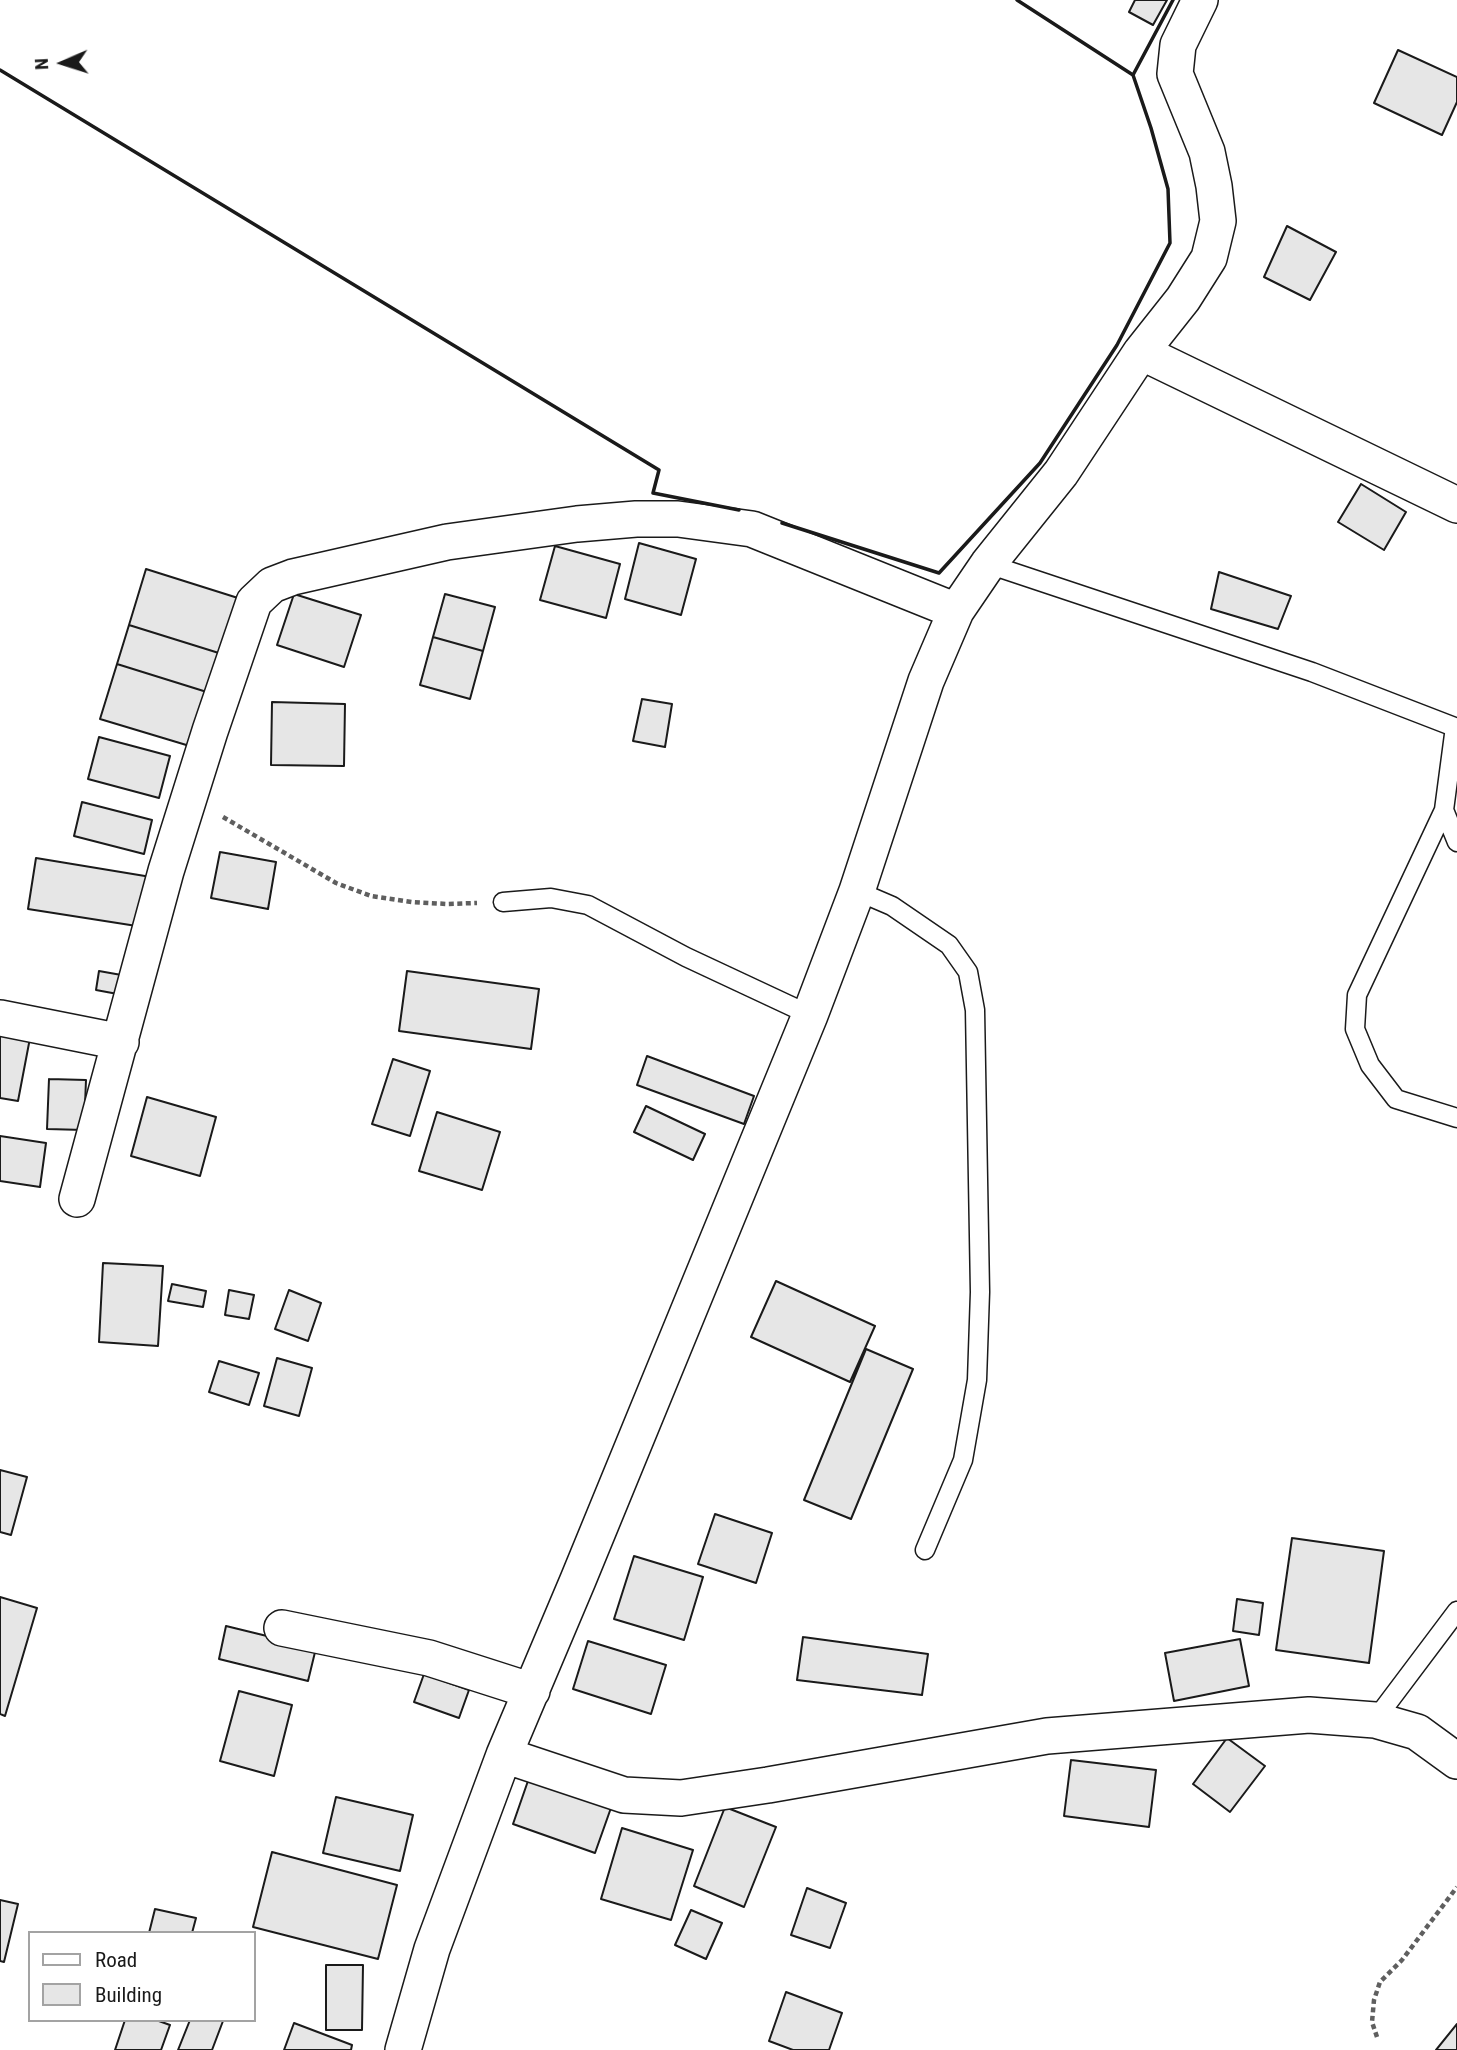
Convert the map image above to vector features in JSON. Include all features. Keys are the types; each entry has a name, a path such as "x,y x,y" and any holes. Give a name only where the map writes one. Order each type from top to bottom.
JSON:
{"street":[{"path":"404,2050 432,1949 504,1755 810,1015 857,891 926,681 956,611 988,564 1061,473 1141,352 1183,299 1209,258 1218,221 1206,152 1175,74 1178,45 1200,0"},
{"path":"1141,352 1457,505"},
{"path":"78,1199 166,871 254,602 272,585 293,577 447,542 577,524 678,519 752,529 956,611"},
{"path":"0,1018 121,1042"},
{"path":"282,1628 429,1658 531,1691"},
{"path":"504,1755 624,1795 681,1798 768,1786 1047,1736 1309,1714 1375,1720 1416,1732 1457,1761"}],"lane":[{"path":"988,564 1312,672 1456,727 1444,810 1357,995 1355,1029 1370,1065 1396,1099 1457,1118"},
{"path":"1444,810 1457,842"},
{"path":"857,891 892,906 949,945 968,972 975,1010 980,1292 977,1380 964,1460 925,1550"},
{"path":"503,901 551,898 588,905 686,957 810,1015"},
{"path":"1375,1720 1457,1611"}],"path":[{"path":"190,797 290,858 336,883 371,896 447,904 503,901"},
{"path":"1377,2037 1372,2022 1374,2000 1380,1982 1402,1959 1457,1887"}],"building":[{"path":"1135,0 1167,0 1153,25 1129,12"},
{"path":"1398,50 1457,77 1457,102 1442,135 1374,103"},
{"path":"1287,226 1336,252 1310,300 1264,277"},
{"path":"1361,484 1406,512 1384,550 1338,522"},
{"path":"639,543 696,559 681,615 625,599"},
{"path":"555,546 620,564 606,618 540,600"},
{"path":"146,569 238,598 222,654 129,625"},
{"path":"1219,572 1291,596 1278,629 1211,609"},
{"path":"294,594 361,615 344,667 277,645"},
{"path":"445,594 495,607 483,651 433,637"},
{"path":"129,625 222,654 210,693 117,664"},
{"path":"433,637 483,651 470,699 420,685"},
{"path":"117,664 210,693 193,747 100,719"},
{"path":"642,699 672,704 665,747 633,741"},
{"path":"272,702 345,704 344,766 271,765"},
{"path":"99,737 170,756 159,798 88,779"},
{"path":"82,802 152,820 144,854 74,836"},
{"path":"220,852 276,862 268,909 211,898"},
{"path":"36,858 151,877 143,927 28,909"},
{"path":"99,971 127,976 123,995 96,990"},
{"path":"407,971 539,989 531,1049 399,1031"},
{"path":"0,1032 30,1038 18,1101 0,1098"},
{"path":"647,1056 754,1096 744,1124 637,1085"},
{"path":"393,1059 430,1071 410,1136 372,1124"},
{"path":"49,1079 86,1080 84,1130 47,1129"},
{"path":"147,1097 216,1117 200,1176 131,1156"},
{"path":"646,1106 705,1134 693,1160 634,1132"},
{"path":"437,1112 500,1132 482,1190 419,1171"},
{"path":"0,1136 46,1143 40,1187 0,1181"},
{"path":"103,1263 163,1266 158,1346 99,1342"},
{"path":"776,1281 875,1326 850,1382 751,1337"},
{"path":"172,1284 206,1291 203,1307 168,1301"},
{"path":"229,1290 254,1295 249,1319 225,1315"},
{"path":"289,1290 321,1303 308,1341 275,1329"},
{"path":"866,1349 913,1369 851,1519 804,1500"},
{"path":"277,1358 312,1368 299,1416 264,1406"},
{"path":"219,1361 259,1373 249,1405 209,1392"},
{"path":"0,1470 27,1477 11,1535 0,1532"},
{"path":"715,1514 772,1533 756,1583 698,1564"},
{"path":"1292,1538 1384,1551 1369,1663 1276,1650"},
{"path":"634,1556 703,1577 684,1640 614,1619"},
{"path":"0,1597 37,1608 5,1716 0,1714"},
{"path":"1237,1599 1263,1603 1259,1635 1233,1631"},
{"path":"226,1626 316,1648 308,1681 219,1659"},
{"path":"803,1637 928,1654 922,1695 797,1680"},
{"path":"1240,1639 1249,1686 1174,1701 1165,1653"},
{"path":"588,1641 666,1665 651,1714 573,1689"},
{"path":"424,1674 469,1690 459,1718 414,1702"},
{"path":"239,1691 292,1705 274,1776 220,1761"},
{"path":"1227,1738 1265,1766 1230,1812 1193,1784"},
{"path":"1071,1760 1156,1770 1149,1827 1064,1816"},
{"path":"529,1778 612,1805 595,1853 513,1824"},
{"path":"336,1797 413,1815 400,1871 323,1853"},
{"path":"725,1807 776,1827 744,1907 694,1886"},
{"path":"622,1828 693,1850 671,1920 601,1899"},
{"path":"272,1852 397,1885 378,1959 253,1927"},
{"path":"807,1888 846,1903 830,1948 791,1935"},
{"path":"0,1900 18,1904 4,1962 0,1961"},
{"path":"155,1909 196,1918 193,1931 150,1931"},
{"path":"691,1910 722,1923 706,1959 675,1945"},
{"path":"326,1965 363,1965 362,2030 326,2030"},
{"path":"786,1992 842,2013 829,2050 793,2050 769,2041"},
{"path":"124,2022 162,2022 170,2025 161,2050 115,2050"},
{"path":"189,2022 223,2022 212,2050 178,2050"},
{"path":"294,2023 352,2045 351,2050 284,2050"},
{"path":"1457,2024 1457,2050 1436,2050"}],"wall":[{"path":"782,523 939,573 1040,463 1117,345 1170,243 1168,189 1133,75 1017,0"},
{"path":"1133,75 1173,0"},
{"path":"0,70 659,470 653,493 739,510"}]}
